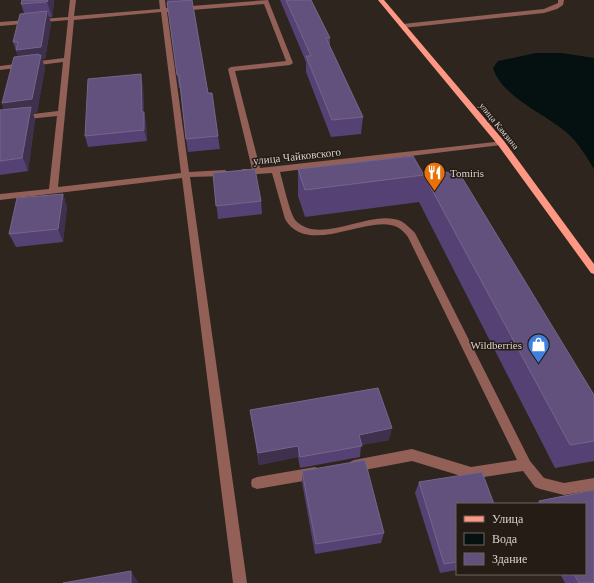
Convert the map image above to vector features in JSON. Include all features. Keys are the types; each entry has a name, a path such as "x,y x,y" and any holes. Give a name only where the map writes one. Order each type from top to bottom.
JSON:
{"main road":[{"name":"улица Камзина","path":"381,0 501,143 594,271"}],"street":[{"path":"54,191 73,0"},
{"path":"162,0 240,583"},
{"path":"403,26 544,12 555,8 561,4 562,0"},
{"path":"0,24 265,1 290,63 230,69 257,171"},
{"path":"0,68 67,60"},
{"path":"0,120 61,113"},
{"name":"улица Чайковского","path":"0,197 186,175 275,170 501,143"},
{"path":"275,170 291,222 301,231 319,233 379,223 398,224 412,235 526,465 540,483 564,489 594,484"},
{"path":"342,468 412,455 471,473 526,465"},
{"path":"257,483 327,471"}],"water":[{"path":"536,53 562,53 594,58 594,169 582,149 566,132 514,96 498,78 493,68 498,61"}],"building":[{"path":"22,0 48,0 47,2 21,4"},
{"path":"192,0 208,93 212,93 218,136 186,139 179,75 177,75 167,2"},
{"path":"286,0 311,0 330,38 326,38 363,117 332,120 306,56 311,56"},
{"path":"47,11 41,47 16,50 18,42 13,42 20,14"},
{"path":"39,54 39,56 41,55 32,99 2,103 14,57"},
{"path":"141,74 144,130 85,136 88,79"},
{"path":"31,107 22,158 0,161 0,110"},
{"path":"413,156 424,175 305,190 298,169"},
{"path":"255,169 261,201 216,206 213,173"},
{"path":"458,171 594,395 594,441 570,445 424,175"},
{"path":"63,194 58,229 9,234 17,198"},
{"path":"378,388 392,428 359,435 362,446 300,457 298,446 258,453 250,410"},
{"path":"365,460 384,533 316,544 302,471"},
{"path":"482,472 494,503 456,503 456,562 444,564 419,482"},
{"path":"594,490 594,583 579,583 575,575 586,575 586,503 540,503 539,501"},
{"path":"131,571 131,583 63,583"}],"place":[{"name":"Tomiris","path":"435,192"},
{"name":"Wildberries","path":"538,364"}]}
